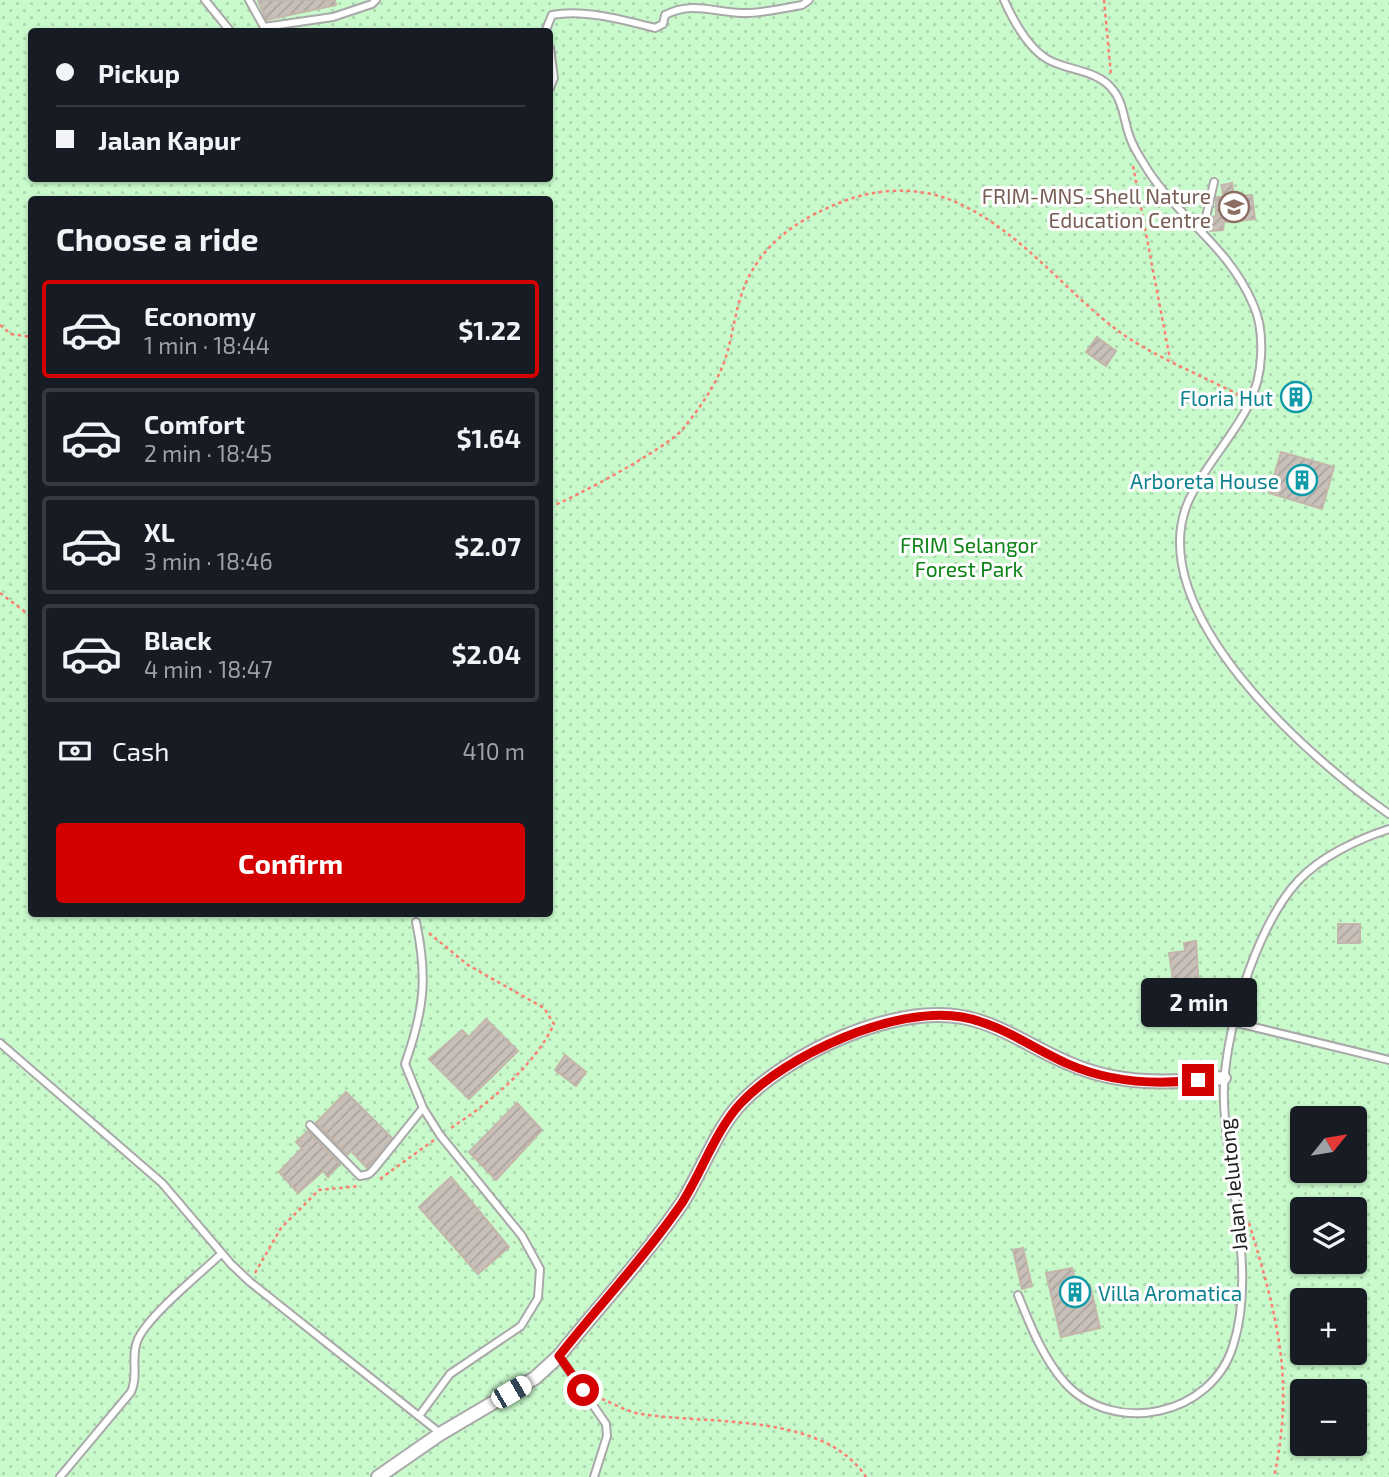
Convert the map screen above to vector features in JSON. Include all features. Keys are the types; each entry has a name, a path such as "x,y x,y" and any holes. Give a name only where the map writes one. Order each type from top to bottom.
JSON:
{"street":[{"path":"378,1477 440,1434 535,1378 559,1356 681,1203 740,1103 783,1070 855,1031 926,1016 960,1017 997,1027 1070,1065 1101,1075 1134,1082 1171,1083 1224,1078"}],"lane":[{"path":"205,0 228,28"},
{"path":"249,0 264,27 333,17 372,4 376,0"},
{"path":"546,28 552,15 561,14 574,13 655,28 663,24 665,15 678,8 694,6 742,13 802,5 809,0"},
{"path":"1004,0 1015,25 1046,59 1084,71 1113,89 1131,142 1163,190 1203,230 1235,270 1255,307 1262,345 1261,368 1252,402 1189,500 1181,541 1190,590 1218,644 1256,697 1332,774 1389,814"},
{"path":"1203,230 1214,182"},
{"name":"Jalan Jelutong","path":"1018,1294 1035,1337 1066,1383 1094,1404 1109,1410 1140,1413 1167,1409 1203,1392 1217,1377 1234,1345 1240,1298 1224,1078 1233,1022 1260,946 1297,882 1335,854 1389,829"},
{"path":"416,922 425,962 420,1021 405,1064 422,1108 440,1135 535,1255 540,1283 538,1298 521,1326 450,1374 419,1416"},
{"path":"1233,1022 1389,1060"},
{"path":"0,1043 162,1183 221,1254 262,1293 440,1434"},
{"path":"310,1125 359,1176 365,1176 374,1169 422,1108"},
{"path":"60,1477 131,1392 135,1384 135,1350 144,1329 221,1254"},
{"path":"559,1356 604,1418 607,1429 594,1477"}],"path":[{"path":"1104,0 1113,89"},
{"path":"1131,142 1135,183 1170,359"},
{"path":"553,505 649,454 680,432 720,372 742,292 762,256 783,232 818,210 859,196 894,190 925,193 958,203 983,216 1012,237 1118,331 1252,402"},
{"path":"0,325 11,334 28,336"},
{"path":"0,593 28,614"},
{"path":"1246,1212 1279,1327 1285,1378 1283,1424 1274,1477"},
{"path":"583,1390 639,1414 771,1426 804,1435 836,1446 866,1477"}],"green space":[{"name":"FRIM Selangor Forest Park","path":"0,0 1389,0 1389,1477 0,1477"}],"building":[{"path":"258,0 335,0 336,5 266,20"},
{"name":"FRIM-MNS-Shell Nature Education Centre","path":"1232,183 1234,196 1252,195 1255,219 1224,222 1223,230 1210,231 1212,217 1216,216 1216,197 1223,197 1222,185"},
{"path":"1097,337 1116,351 1106,366 1086,352"},
{"name":"Floria Hut","path":"1289,389 1305,391 1301,408 1286,404"},
{"name":"Arboreta House","path":"1281,452 1334,467 1322,509 1269,493"},
{"path":"1338,924 1360,924 1360,943 1338,943"},
{"path":"1196,941 1199,992 1192,993 1193,1002 1177,1005 1169,953 1185,951 1184,943"},
{"path":"486,1019 518,1051 469,1099 429,1059 462,1030 469,1037"},
{"path":"565,1055 586,1072 576,1086 555,1070"},
{"path":"346,1092 392,1138 367,1168 351,1151 347,1155 316,1123"},
{"path":"517,1103 542,1130 496,1180 469,1152"},
{"path":"308,1131 340,1164 328,1177 323,1171 298,1193 279,1172 302,1148 296,1142"},
{"path":"451,1177 509,1247 478,1274 419,1207"},
{"path":"1023,1248 1032,1286 1022,1289 1013,1250"},
{"name":"Villa Aromatica","path":"1072,1268 1077,1288 1090,1285 1100,1328 1061,1337 1046,1273"}],"place":[{"name":"FRIM-MNS-Shell Nature Education Centre","path":"1234,207"},
{"name":"Floria Hut","path":"1296,397"},
{"name":"Arboreta House","path":"1302,480"},
{"name":"Villa Aromatica","path":"1075,1292"}],"route":[{"path":"583,1390 559,1356 620,1284 681,1203 740,1103 783,1070 855,1031 926,1016 960,1017 997,1027 1070,1065 1101,1075 1134,1082 1171,1083 1198,1080"}]}
